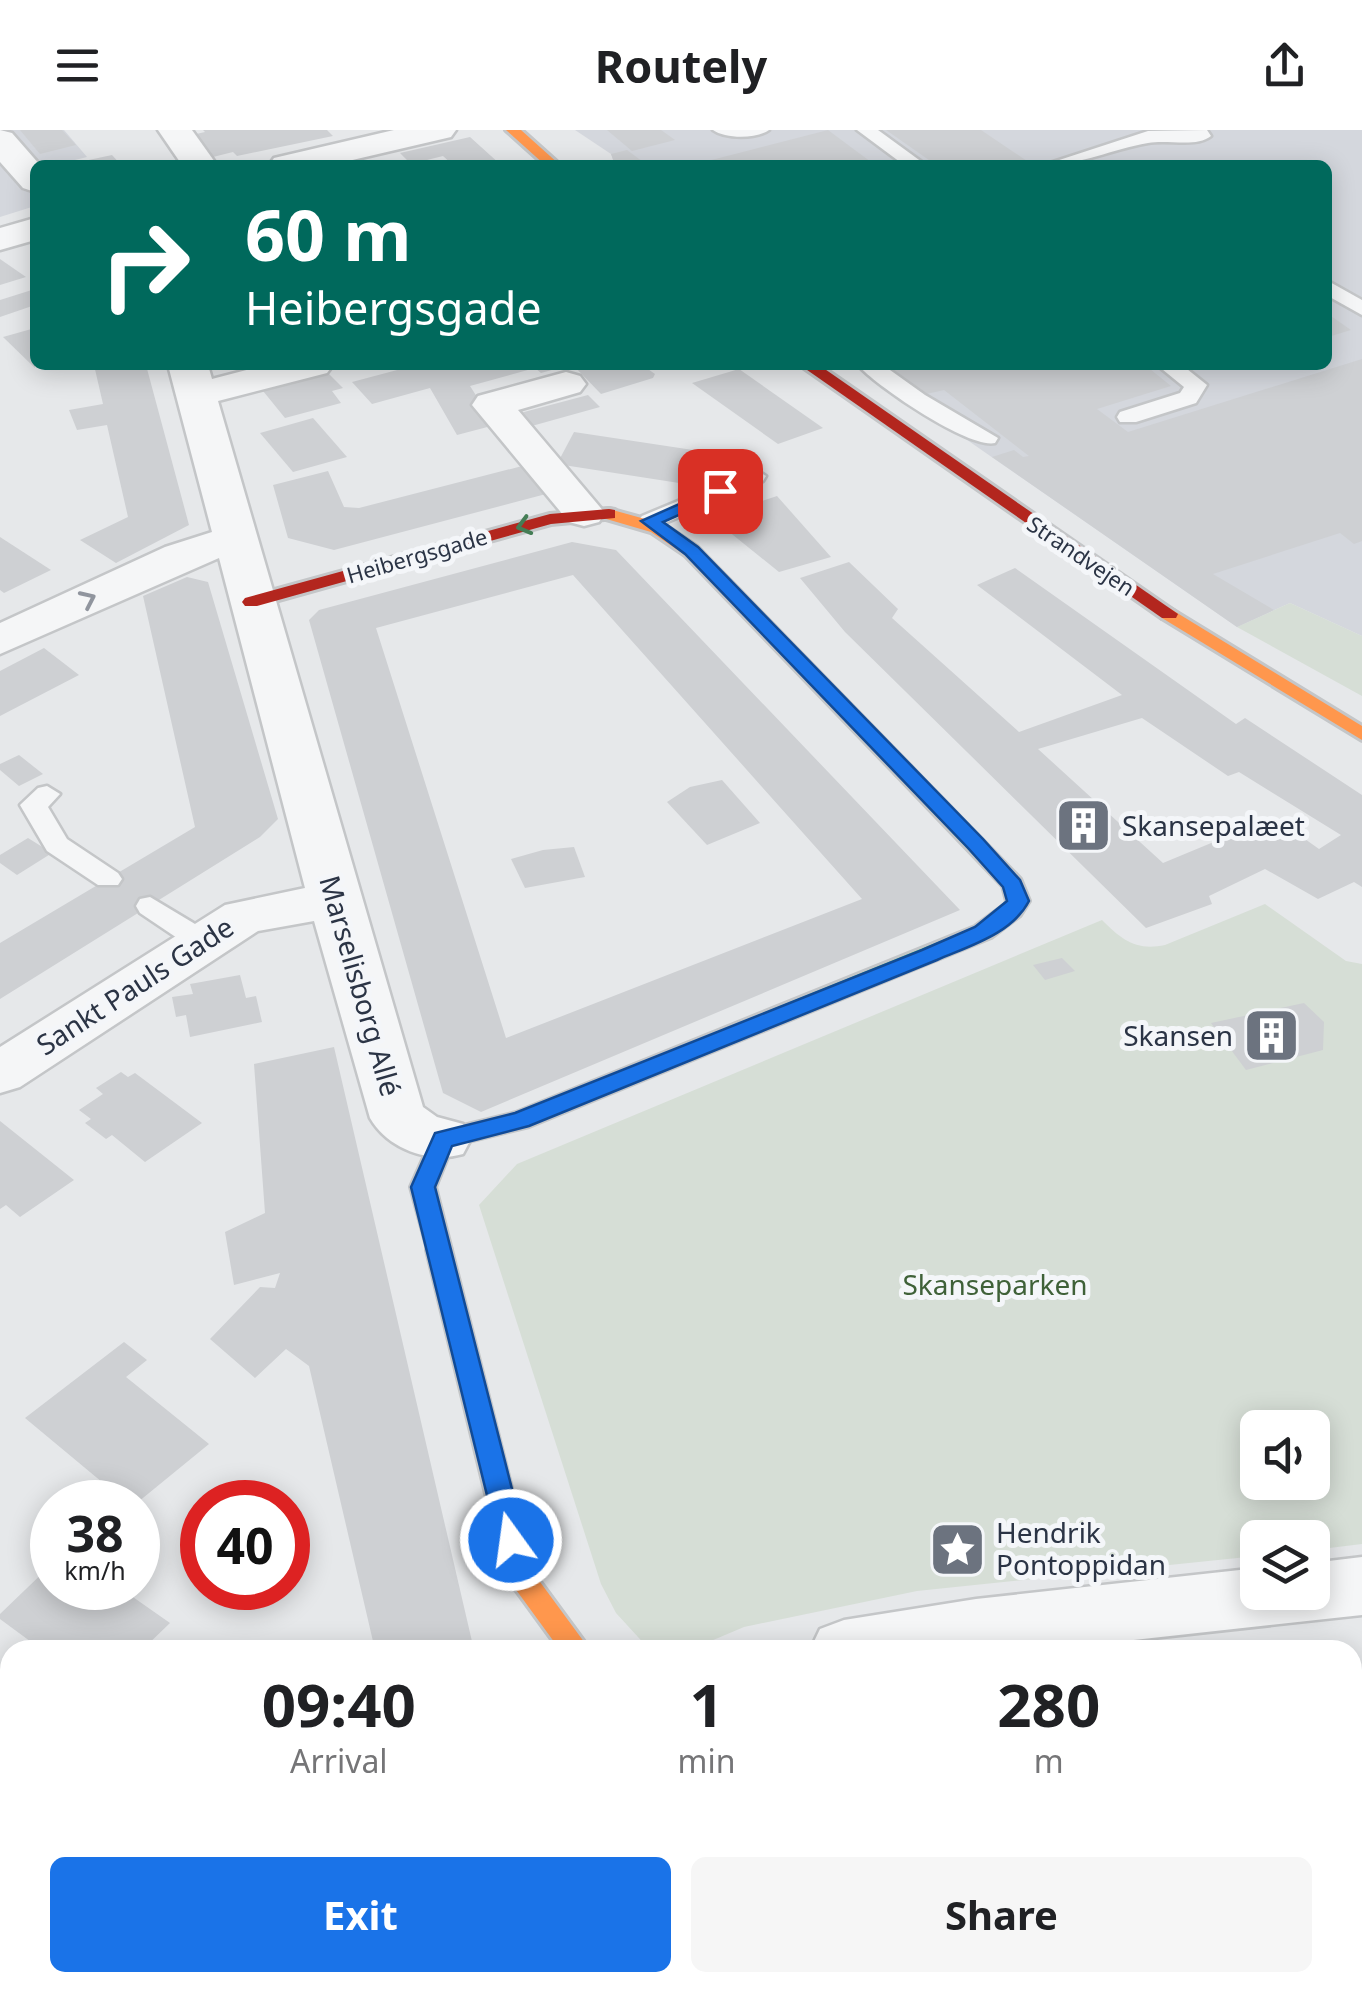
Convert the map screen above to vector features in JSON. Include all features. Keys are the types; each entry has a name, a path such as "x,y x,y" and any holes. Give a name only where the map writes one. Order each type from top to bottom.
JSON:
{"street":[{"path":"175,130 196,160"},
{"path":"308,160 439,130"},
{"path":"513,130 547,160"},
{"path":"0,140 30,175"},
{"path":"0,239 30,230"},
{"name":"Marselisborg Allé","path":"272,370 192,380 334,900 398,1118 418,1132 443,1140"},
{"name":"Strandvejen","path":"815,370 1139,595 1362,734"},
{"path":"566,384 492,404 584,514"},
{"name":"Heibergsgade","path":"251,602 550,519 621,514 650,521 691,550 1013,884 1018,901 1014,910 983,932 521,1120 443,1140"},
{"path":"4,633 180,556 236,538"},
{"name":"Sankt Pauls Gade","path":"0,1072 244,918 334,900"},
{"path":"443,1140 423,1187 520,1576 568,1640"},
{"path":"1330,1590 1362,1586"},
{"path":"904,1640 976,1628 1240,1599"}],"lane":[{"path":"722,130 760,130"},
{"path":"866,130 909,160"},
{"path":"1070,160 1148,138 1202,136 1198,130"},
{"path":"1108,148 1128,160"},
{"path":"1332,290 1362,309"},
{"path":"876,370 918,400 987,438"},
{"path":"1128,417 1188,398 1196,386 1175,370"},
{"path":"650,521 755,476"},
{"path":"47,794 34,806 57,845 108,879"},
{"path":"150,906 205,942"}],"shaded area":[{"path":"0,130 64,130 87,157 30,160 30,208 0,217"},
{"path":"575,130 1362,130 1362,636 1290,603 1237,627 866,370 1332,370 1332,160 613,160 611,154"}],"green space":[{"path":"1290,603 1362,636 1362,696 1237,627"},
{"name":"Skanseparken","path":"1265,904 1346,961 1362,964 1362,1544 1330,1548 1330,1520 1240,1520 1240,1558 917,1591 744,1627 713,1640 641,1640 616,1613 601,1584 479,1205 517,1164 1102,920 1130,942 1165,945"}],"building":[{"path":"20,130 62,130 76,145 40,154"},
{"path":"203,130 327,130 333,136 237,156 233,152 213,157 192,135"},
{"path":"607,130 661,130 675,140 632,151"},
{"path":"828,130 868,160 712,160"},
{"path":"886,130 981,130 1026,160 929,160"},
{"path":"470,137 495,160 447,160 443,156 407,160 400,153"},
{"path":"627,150 640,160 613,160 611,154"},
{"path":"112,155 116,160 89,160"},
{"path":"0,259 26,277 0,285"},
{"path":"30,291 30,307 0,317 0,300"},
{"path":"1332,317 1351,330 1332,336"},
{"path":"30,329 30,363 3,337"},
{"path":"1362,359 1362,541 1354,544 1340,533 1213,574 1274,610 1237,627 992,457 1014,450 1023,457 1029,456 944,390 922,395 893,370 1151,370 1171,386 1097,409 1128,432"},
{"path":"95,370 147,370 189,525 116,563 80,540 128,517 107,425 77,430 69,410 103,404"},
{"path":"397,370 528,370 470,386 495,425 457,435 430,388 372,404 352,382"},
{"path":"578,370 649,370 655,374 653,378 601,394"},
{"path":"740,370 823,428 778,444 692,383"},
{"path":"326,371 343,388 332,391 341,403 285,418 259,386"},
{"path":"588,395 600,407 521,429 509,416"},
{"path":"313,418 347,457 293,472 260,433"},
{"path":"574,432 693,450 679,483 557,464"},
{"path":"526,465 546,494 334,550 288,538 273,485 328,471 344,507 359,508"},
{"path":"777,496 831,557 779,572 712,518"},
{"path":"0,537 51,570 4,593 0,590"},
{"path":"572,542 616,550 960,910 481,1112 443,1093 309,620 319,610","holes":["573,575 862,899 506,1038 376,628"]},
{"path":"849,562 898,609 892,618 1019,732 1122,695 977,585 1015,568 1236,724 1245,718 1362,795 1362,887 1354,882 1318,899 1265,869 1209,896 1212,904 1146,928 845,632 800,578","holes":["1142,718 1228,776 1239,772 1341,835 1319,849 1274,817 1163,863 1038,749"]},
{"path":"187,577 208,582 278,819 260,837 0,999 0,943 195,827 143,596"},
{"path":"44,648 79,675 0,716 0,671"},
{"path":"19,755 43,774 19,786 0,770 0,764"},
{"path":"722,780 760,823 707,845 667,802 690,787"},
{"path":"28,838 52,853 17,875 0,863 0,855"},
{"path":"574,847 585,877 525,888 511,859 543,850"},
{"path":"1062,958 1075,971 1045,980 1033,965"},
{"path":"240,975 246,998 256,996 262,1022 190,1037 186,1015 176,1017 172,997 193,994 190,984"},
{"name":"Skansen","path":"1304,1003 1324,1022 1323,1050 1246,1070 1211,1023"},
{"path":"334,1047 472,1640 373,1640 309,1366 286,1349 255,1378 210,1339 260,1287 275,1288 280,1273 234,1285 225,1232 265,1213 254,1064"},
{"path":"121,1072 128,1077 135,1073 202,1123 145,1162 112,1135 106,1139 85,1123 91,1119 79,1110 103,1094 96,1088"},
{"path":"0,1121 74,1180 20,1217 6,1205 0,1209"},
{"path":"124,1342 147,1360 126,1377 209,1444 160,1484 160,1480 100,1480 25,1418"},
{"path":"30,1585 30,1610 151,1610 170,1623 152,1640 28,1640 0,1619 0,1614"}],"traffic: fast":[{"path":"439,1250 423,1187 443,1139 521,1120 983,932 1013,910 1018,901 1013,884 904,771"}],"traffic: slow":[{"path":"513,130 547,160"},
{"path":"609,514 657,528 691,551 904,771"},
{"path":"1169,614 1362,734"},
{"path":"439,1250 520,1576 568,1640"}],"traffic: jam":[{"path":"815,370 1169,614"},
{"path":"251,602 550,519 609,514"}],"place":[{"name":"Skansepalæet","path":"1083,826"},
{"name":"Skansen","path":"1272,1036"},
{"name":"Hendrik Pontoppidan","path":"957,1549"}],"route":[{"path":"511,1540 423,1187 443,1140 521,1120 929,955 983,932 1014,910 1018,901 1013,884 976,844 691,550 650,521 720,491"}]}
